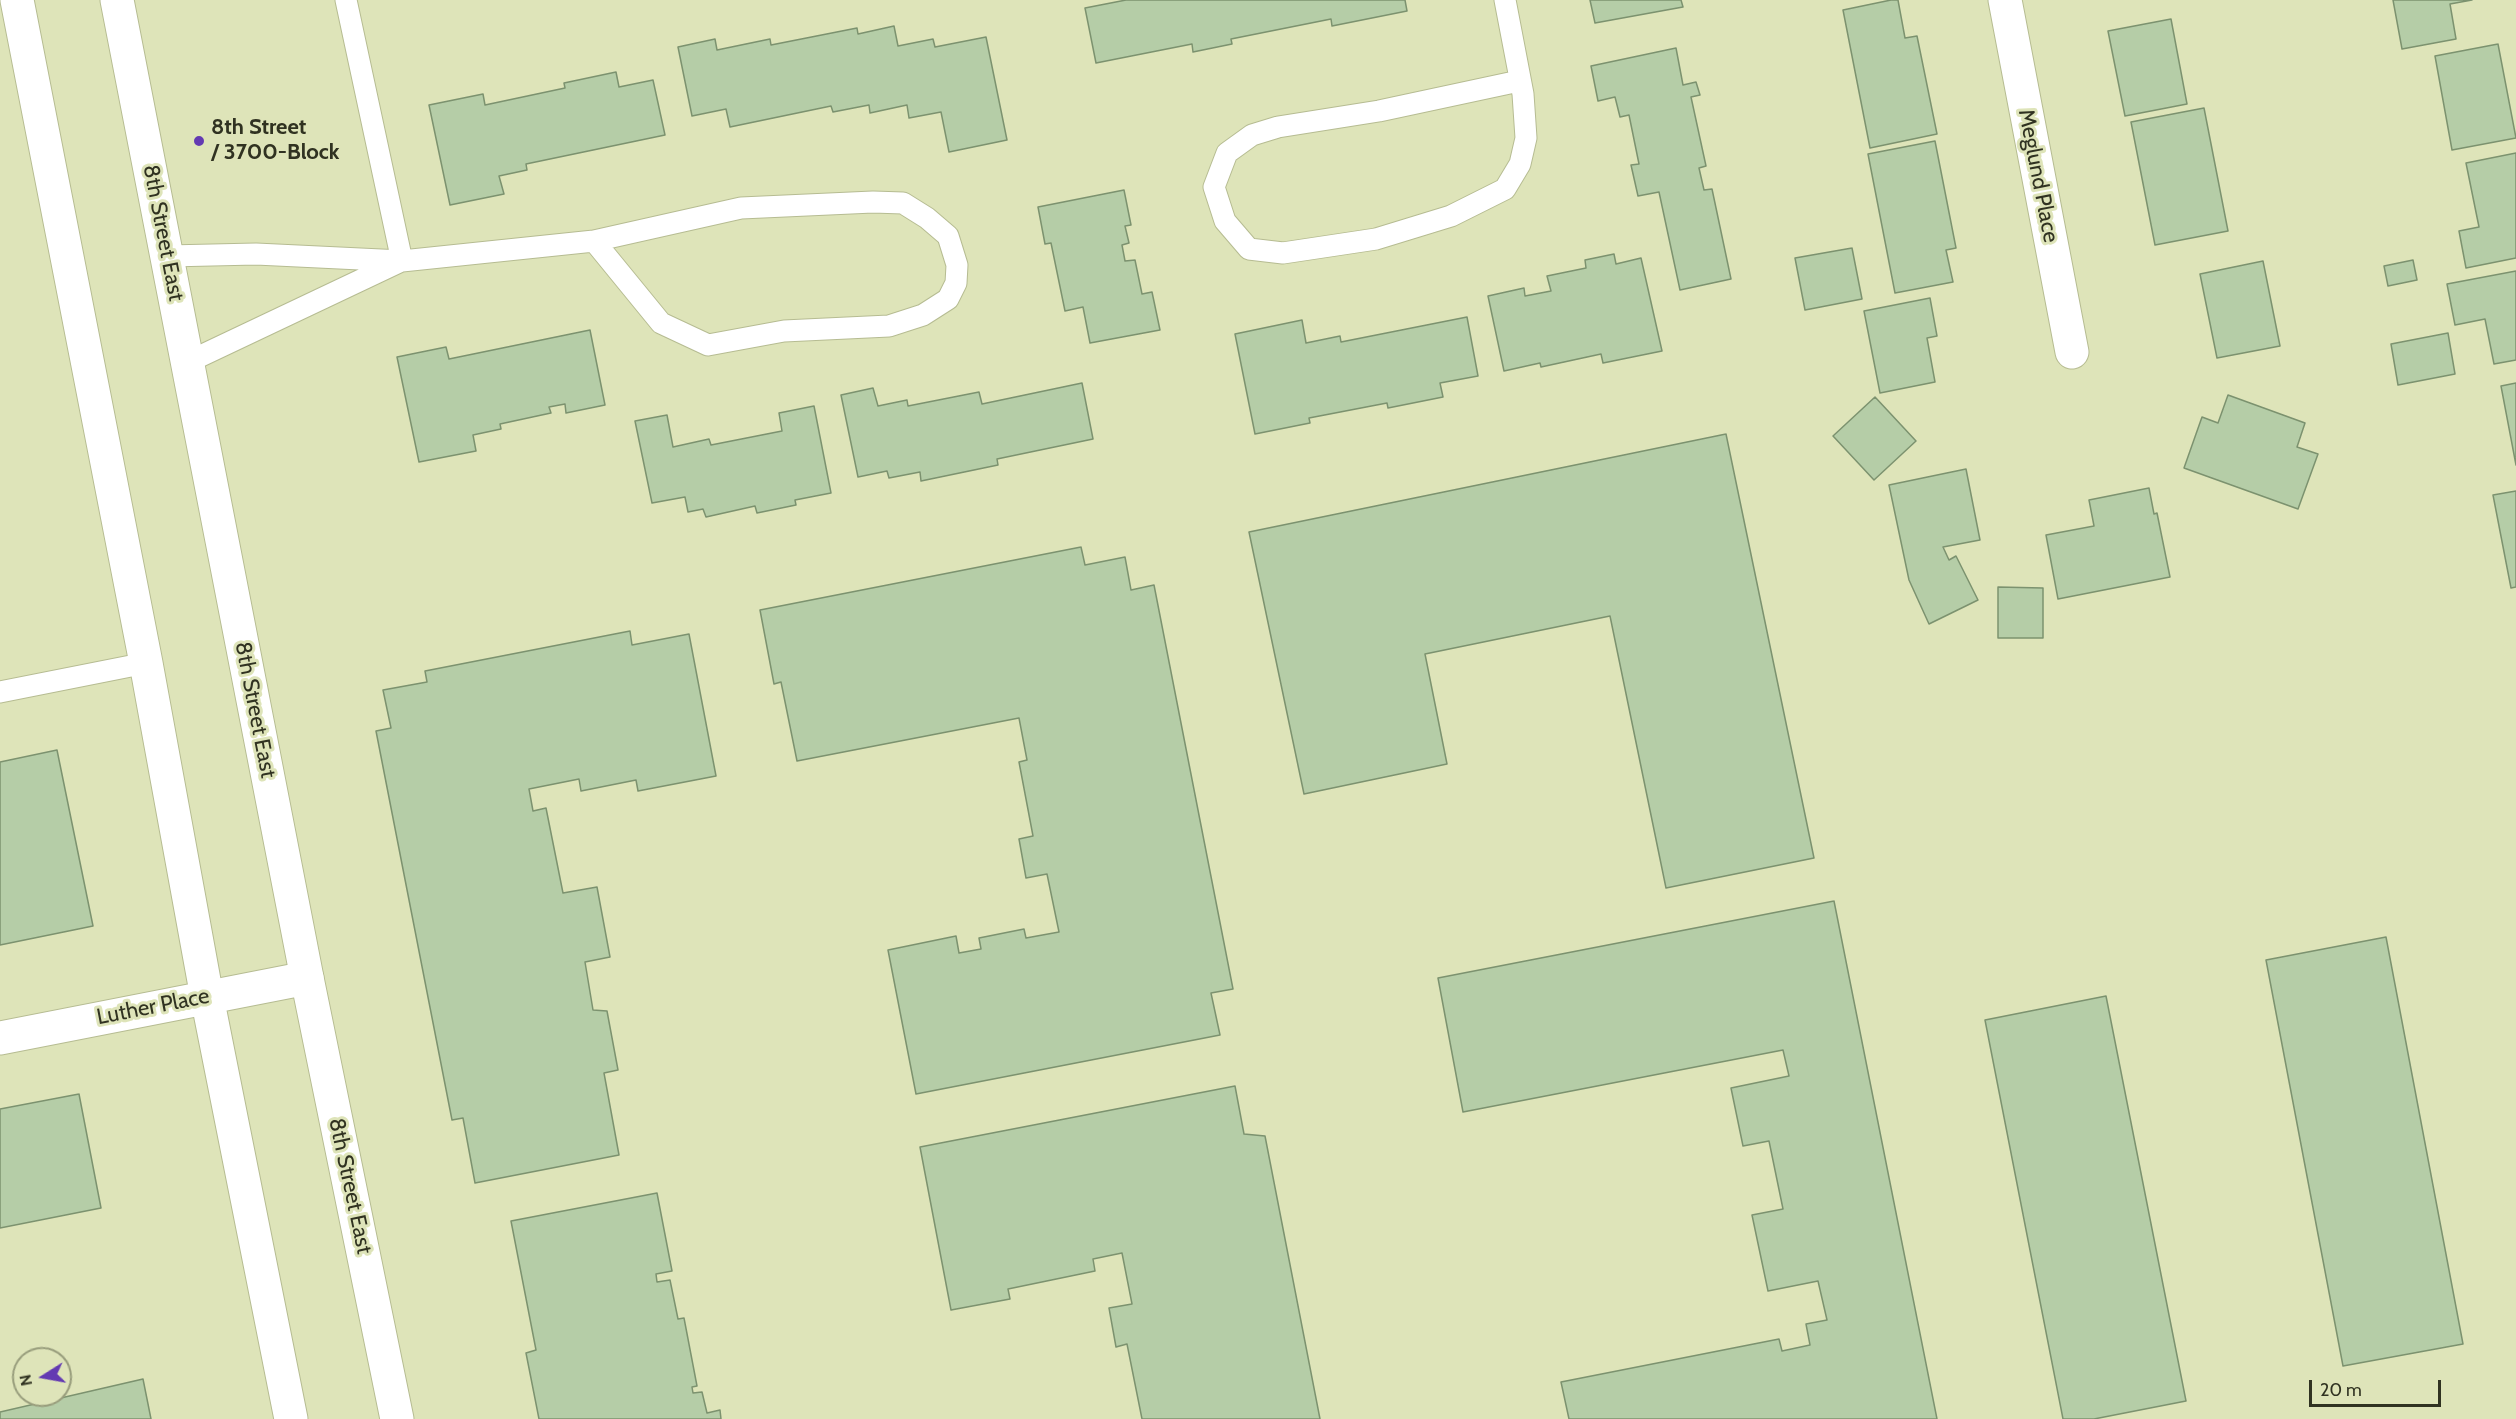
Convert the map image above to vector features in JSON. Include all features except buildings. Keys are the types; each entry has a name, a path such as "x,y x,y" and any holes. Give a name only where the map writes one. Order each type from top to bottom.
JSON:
{"main road":[{"path":"17,0 146,663 207,997 291,1419"},
{"name":"8th Street East","path":"117,0 307,978 397,1419"},
{"name":"Meglund Place","path":"2005,0 2072,352"},
{"name":"Luther Place","path":"0,1038 307,978"}],"lane":[{"path":"346,0 402,261"},
{"path":"1505,0 1523,94 1527,138 1520,164 1505,189 1451,216 1376,239 1283,253 1249,249 1225,221 1215,187 1227,153 1252,135 1519,81"},
{"path":"168,256 256,254 402,261 594,241 741,208 873,202 903,203 927,218 948,236 957,265 956,283 948,299 923,315 889,326 784,330 708,345 661,323 594,241"},
{"path":"188,362 402,261"},
{"path":"0,692 146,663"}],"place":[{"name":"8th Street / 3700-Block","path":"199,141"}]}
